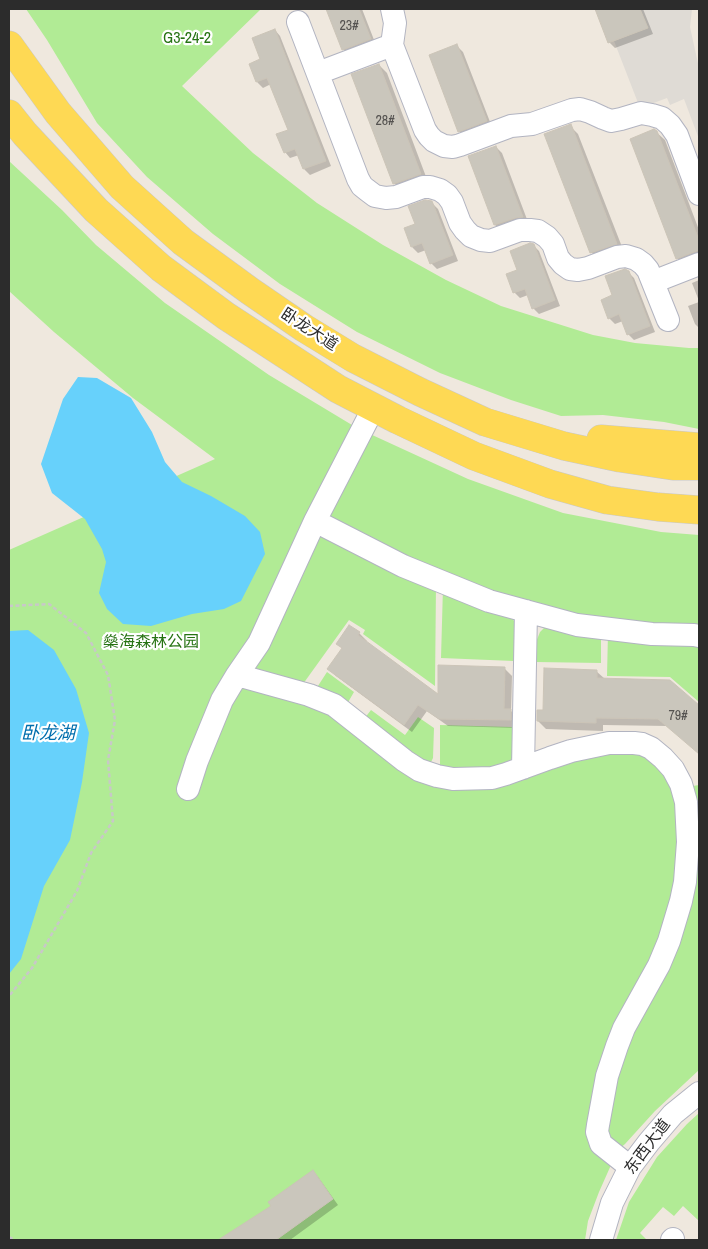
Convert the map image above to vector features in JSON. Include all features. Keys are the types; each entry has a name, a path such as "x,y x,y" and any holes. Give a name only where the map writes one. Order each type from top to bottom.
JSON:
{"main road":[{"name":"卧龙大道","path":"9,44 58,112 122,187 183,242 304,328 353,358 485,422 529,436 620,458 672,466 699,466"},
{"name":"卧龙大道","path":"9,114 24,134 96,210 161,268 226,316 338,389 474,456 550,484 607,500 699,510"},
{"path":"529,436 596,438 699,447"}],"street":[{"path":"392,9 395,23 392,45 425,130 434,141 444,146 453,147 507,127 532,124 580,109 611,121 641,113 652,114 662,118 677,135 699,194"},
{"path":"298,22 358,180 362,186 375,196 386,198 396,197 422,187 440,190 452,202 460,223 471,236 490,241 520,230 538,231 547,237 558,258 570,269 588,268 617,257 626,256 636,259 648,270 668,320"},
{"path":"318,73 392,45"},
{"path":"653,282 699,264"},
{"path":"188,789 197,761 222,700 258,643 315,522 374,408"},
{"path":"315,522 404,566 489,601 578,625 652,634 699,636"},
{"path":"523,768 526,611"},
{"path":"237,675 309,695 334,705 405,761 420,770 436,776 453,779 492,778 571,751 609,743 642,744 664,758 673,769 681,784 694,842 676,922 659,965 624,1028 607,1076 597,1132 601,1144 630,1167"},
{"name":"东西大道","path":"601,1240 612,1203 630,1167 673,1114 699,1093"}],"path":[{"path":"9,606 49,604 86,633 108,675 115,720 108,760 112,821 91,853 77,891 32,968 9,996"},
{"path":"9,1237 15,1240"}],"green space":[{"name":"G3-24-2","path":"26,9 261,9 182,86 253,153 317,203 383,245 446,280 501,306 593,335 635,343 699,348 699,429 664,422 603,415 561,416 511,400 440,373 357,332 280,284 213,234 147,177 97,123"},
{"name":"燊海森林公园","path":"9,161 62,210 96,245 165,303 269,375 357,428 468,479 563,513 661,532 699,535 699,628 578,617 436,584 435,686 363,634 365,630 349,620 303,684 325,710 415,775 636,750 663,768 678,797 676,905 592,1118 611,1165 588,1221 585,1240 9,1240 9,550 215,459 133,398 54,332 9,291"},
{"path":"443,587 511,615 515,623 514,661 441,658"},
{"path":"546,626 601,632 601,663 536,662 536,642 540,632"},
{"path":"608,633 699,641 699,702 670,677 607,676"},
{"path":"327,672 354,692 347,704 316,689"},
{"path":"371,710 405,735 418,717 434,728 433,758 428,768 364,719"},
{"path":"440,725 513,727 512,758 502,769 440,771"},
{"path":"699,785 699,831 687,787"},
{"path":"699,849 699,1070 655,1111 619,1149 602,1128 606,1098 697,850"},
{"path":"699,1113 699,1221 683,1206 674,1216 663,1207 640,1233 645,1240 616,1240 629,1202 657,1157"}],"shaded area":[{"path":"640,9 692,9 690,27 699,68 699,139 684,99 670,105 667,98 640,108 614,41 647,28"}],"water":[{"path":"78,377 97,378 131,398 152,432 165,462 182,482 245,516 260,532 265,554 241,601 224,609 192,614 151,626 123,624 107,609 99,593 106,562 102,549 85,519 52,493 41,464 63,399"},
{"name":"卧龙湖","path":"28,630 54,650 76,689 89,733 82,782 70,840 44,886 21,959 9,974 9,631"}],"building":[{"path":"326,9 359,9 371,39 342,50"},
{"path":"595,9 640,9 648,28 608,43"},
{"path":"275,29 326,161 303,169 295,149 284,153 276,134 288,130 267,78 256,82 249,64 260,59 252,38"},
{"path":"457,44 487,121 458,132 429,55"},
{"path":"379,64 421,174 393,184 351,74"},
{"path":"571,124 617,244 590,253 544,134"},
{"path":"654,129 657,131 699,240 699,250 676,259 630,139"},
{"path":"496,146 523,217 494,225 468,156"},
{"path":"425,200 432,201 453,255 430,264 422,243 411,247 404,228 415,224 408,206"},
{"path":"530,243 534,244 555,300 532,309 525,289 513,293 506,274 517,270 510,251"},
{"path":"625,269 629,271 650,326 627,335 619,314 608,319 601,300 612,295 605,276"},
{"path":"349,625 360,632 358,635 438,694 438,665 505,667 504,709 511,709 511,720 439,719 418,705 404,725 327,669 342,648 336,644"},
{"path":"544,668 597,670 597,678 670,680 699,705 699,754 658,719 596,718 596,723 537,721 537,710 543,710"},
{"path":"313,1170 333,1199 276,1240 218,1240 271,1206 268,1202"}]}
